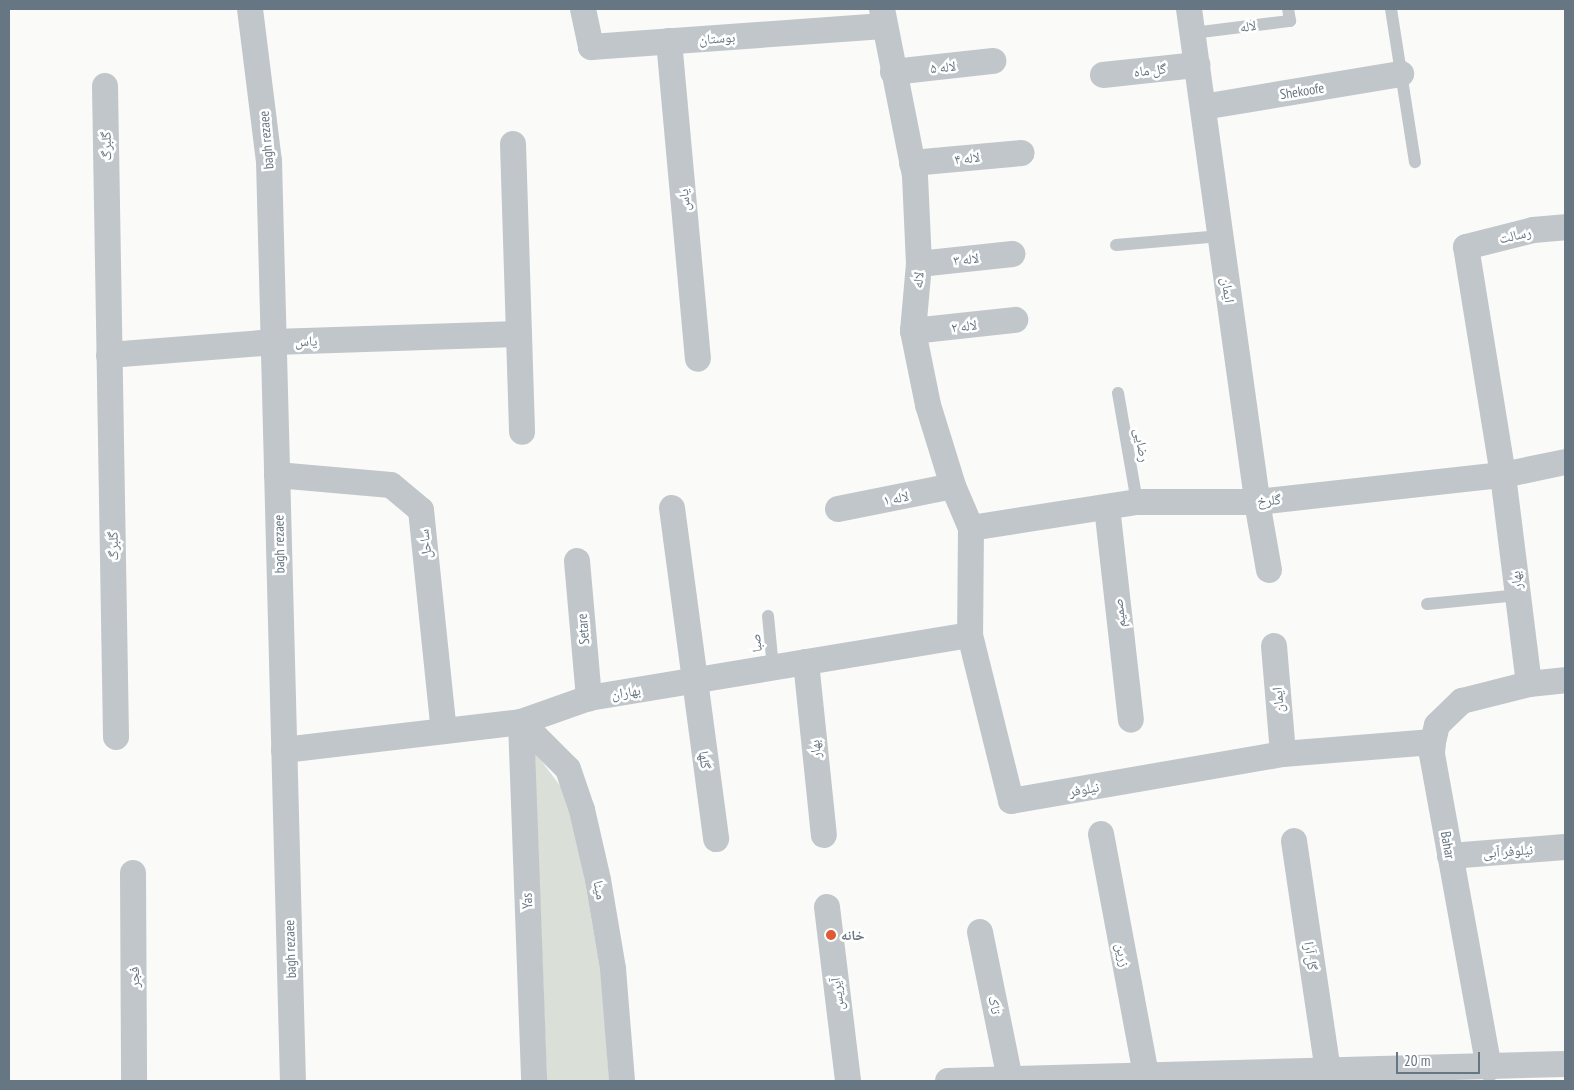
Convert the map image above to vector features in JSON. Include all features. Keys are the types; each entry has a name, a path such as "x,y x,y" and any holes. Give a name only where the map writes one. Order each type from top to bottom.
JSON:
{"street":[{"name":"bagh rezaee","path":"250,9 269,161 294,1081"},
{"name":"بوستان","path":"583,9 591,47 670,41 882,17"},
{"name":"لاله","path":"882,17 912,164 920,264 913,331 928,405 953,486 971,528"},
{"name":"ایمان","path":"1191,21 1257,502 1270,570"},
{"name":"یاس","path":"670,41 698,359"},
{"name":"لاله ۵","path":"893,72 992,61"},
{"name":"گل ماه","path":"1103,75 1197,65"},
{"name":"Shekoofe","path":"1203,107 1401,74"},
{"name":"گلبرگ","path":"105,86 116,737"},
{"path":"513,144 522,432"},
{"name":"لاله ۴","path":"912,164 1022,153"},
{"name":"رسالت","path":"1466,247 1533,230 1565,227"},
{"name":"بهار","path":"1466,247 1503,475 1529,684"},
{"name":"لاله ۳","path":"920,264 1012,254"},
{"name":"لاله ۲","path":"913,331 1015,320"},
{"name":"یاس","path":"274,342 519,334"},
{"path":"110,355 274,342"},
{"name":"گلرخ","path":"971,528 1137,502 1257,502 1503,475 1565,462"},
{"name":"ساحل","path":"277,475 391,485 421,510 444,731"},
{"name":"لاله ۱","path":"838,509 953,486"},
{"name":"صمیم","path":"1107,507 1131,720"},
{"name":"گلها","path":"672,508 716,839"},
{"name":"نیلوفر","path":"971,528 970,636 1011,801 1283,754 1433,742"},
{"name":"Setare","path":"577,561 589,698"},
{"name":"بهاران","path":"284,750 521,722 589,698 970,636"},
{"name":"ایمان","path":"1274,646 1283,754"},
{"name":"بهار","path":"806,662 824,835"},
{"name":"Bahar","path":"1489,1068 1432,753 1433,742 1437,725 1462,700 1529,684 1565,680"},
{"name":"Yas","path":"521,722 534,1081"},
{"name":"مینا","path":"521,722 568,769 582,810 598,880 613,969 622,1081"},
{"name":"زرین","path":"1101,834 1146,1076"},
{"name":"گل آرا","path":"1294,841 1328,1071"},
{"name":"نیلوفر آبی","path":"1450,856 1565,847"},
{"name":"فجر","path":"133,873 134,1081"},
{"name":"آیریس","path":"827,907 848,1081"},
{"name":"تاک","path":"980,932 1010,1079"},
{"path":"948,1081 1109,1079 1146,1076 1489,1068 1565,1064"}],"lane":[{"name":"لاله","path":"1191,21 1290,21 1288,9"},
{"path":"1391,9 1415,162"},
{"path":"1116,245 1221,236"},
{"name":"رضایی","path":"1118,393 1137,502"},
{"path":"1427,604 1518,595"},
{"name":"صبا","path":"768,616 773,668"}],"shaded area":[{"path":"534,751 564,791 576,829 602,981 609,1081 547,1081"}],"place":[{"name":"خانه","path":"831,935"}]}
